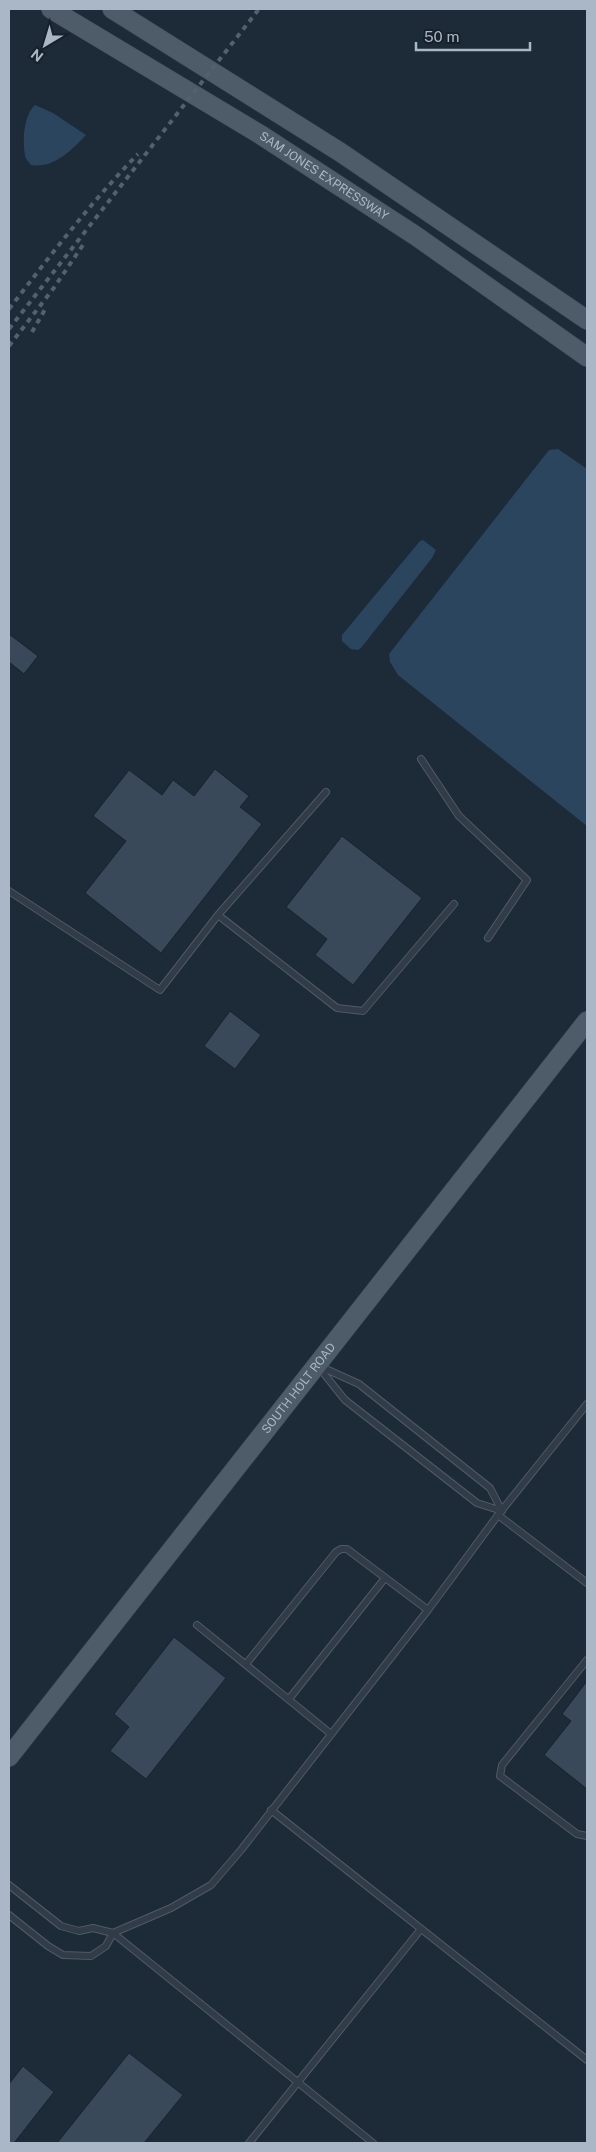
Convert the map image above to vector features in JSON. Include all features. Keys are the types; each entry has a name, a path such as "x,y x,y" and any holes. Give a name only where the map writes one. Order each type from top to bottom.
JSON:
{"main road":[{"name":"SAM JONES EXPRESSWAY","path":"51,9 269,140 416,236 587,357"},
{"path":"112,9 332,147 587,320"},
{"name":"SOUTH HOLT ROAD","path":"9,1757 587,1020"}],"lane":[{"path":"421,759 459,816 527,880 488,938"},
{"path":"9,891 160,990 218,915 326,792"},
{"path":"218,915 337,1008 363,1010 454,904"},
{"path":"317,1365 352,1405 477,1503 500,1513 587,1583"},
{"path":"317,1365 359,1384 490,1488 500,1513"},
{"path":"9,1915 48,1946 64,1954 76,1957 91,1956 106,1946 113,1932 171,1908 211,1885 428,1610 500,1513 587,1404"},
{"path":"246,1664 341,1548 347,1549 428,1610"},
{"path":"290,1699 385,1578"},
{"path":"197,1625 290,1699 330,1734"},
{"path":"587,1660 502,1765 500,1776 576,1834 587,1836"},
{"path":"271,1810 587,2060"},
{"path":"9,1885 61,1926 79,1932 94,1928 113,1932 373,2143"},
{"path":"249,2143 421,1929"}],"water":[{"path":"35,105 53,113 86,135 62,157 47,164 31,165 26,158 24,149 26,121 31,109"},
{"path":"558,449 587,469 587,826 398,675 390,662 389,654 549,450"},
{"path":"423,540 436,550 432,558 361,648 358,650 351,649 342,641 342,635 420,541"}],"building":[{"path":"9,634 38,656 24,674 9,662"},
{"path":"215,769 249,796 240,807 262,824 161,953 85,893 126,841 93,816 129,770 162,795 173,780 194,796"},
{"path":"342,836 422,898 353,985 315,955 327,939 286,907"},
{"path":"230,1011 261,1035 235,1069 204,1046"},
{"path":"174,1637 226,1678 146,1779 110,1751 129,1727 114,1714"},
{"path":"587,1681 587,1789 544,1755 571,1721 562,1714"},
{"path":"129,2053 183,2095 144,2143 57,2143"},
{"path":"23,2066 54,2092 14,2143 9,2143 9,2084"}],"railway":[{"path":"9,329 259,9"},
{"path":"9,309 87,210 138,154"},
{"path":"9,346 53,289 83,245"},
{"path":"32,332 47,306"}]}
